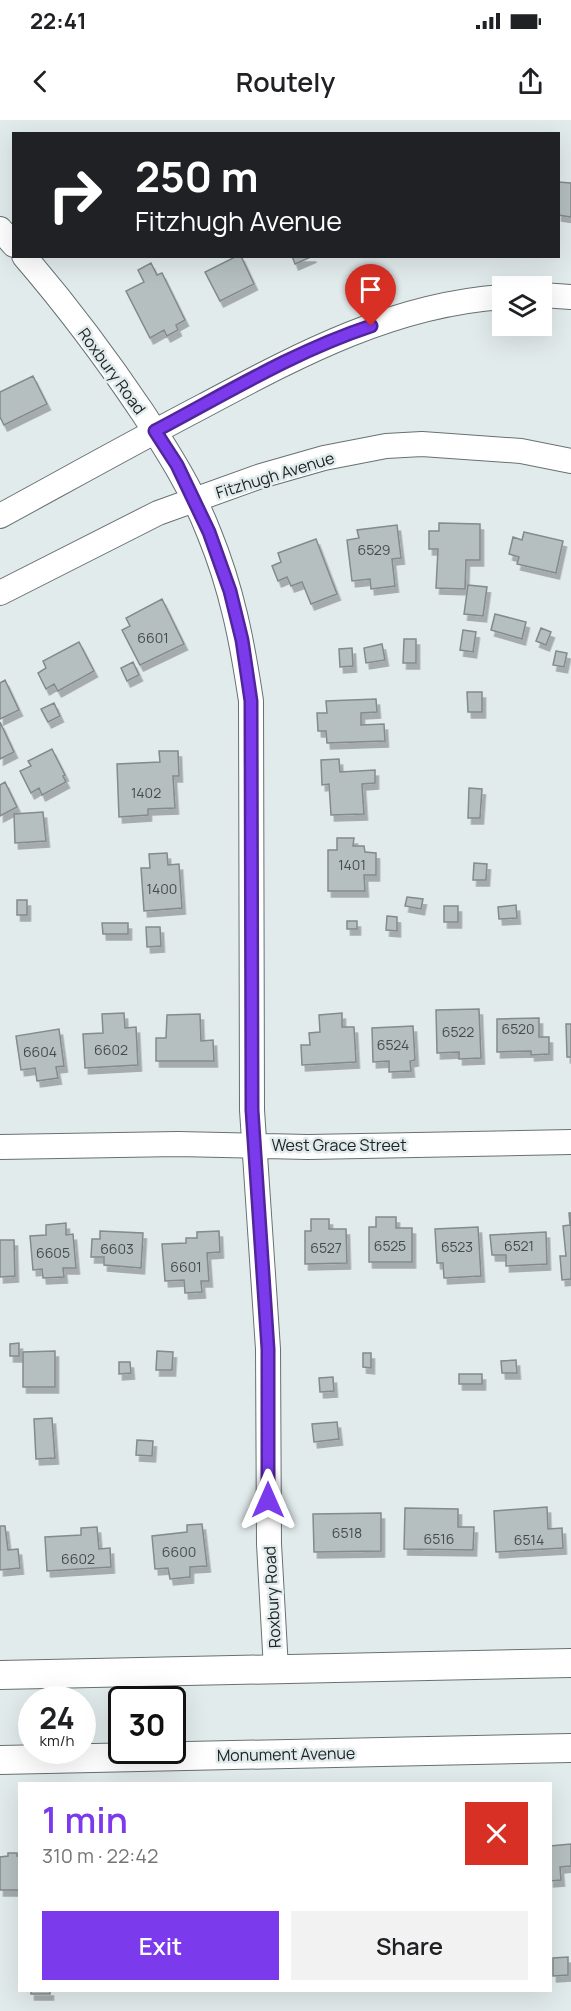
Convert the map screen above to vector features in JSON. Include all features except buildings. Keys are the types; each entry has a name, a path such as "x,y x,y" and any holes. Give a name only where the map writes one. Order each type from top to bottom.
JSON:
{"street":[{"path":"0,229 12,242"},
{"name":"Roxbury Road","path":"26,258 109,362 177,465 209,532 230,591 242,640 251,701 252,1110 268,1349 269,1544 276,1669"},
{"path":"552,296 571,297"},
{"path":"0,516 277,366 351,332 410,312 492,298"},
{"name":"Fitzhugh Avenue","path":"0,593 158,513 261,476 324,458 386,446 447,444 521,451 571,461"},
{"name":"West Grace Street","path":"0,1147 178,1144 308,1147 571,1142"},
{"path":"0,1675 571,1663"},
{"name":"Monument Avenue","path":"0,1760 571,1748"}],"route":[{"path":"268,1500 268,1349 252,1110 251,701 242,640 230,591 209,532 177,465 155,431 277,366 351,332 371,326"}]}
